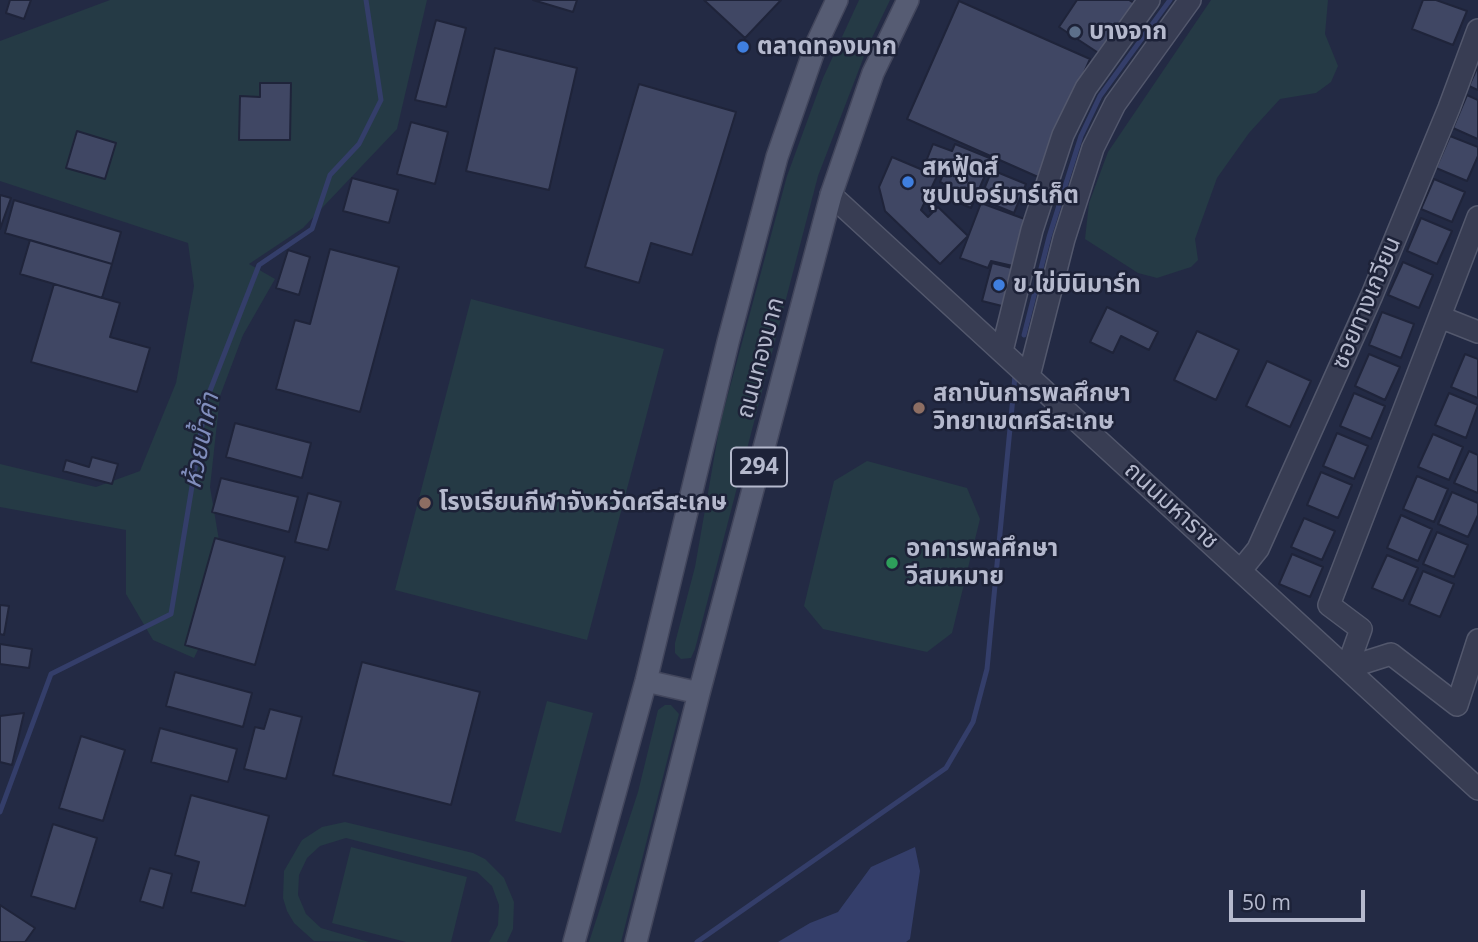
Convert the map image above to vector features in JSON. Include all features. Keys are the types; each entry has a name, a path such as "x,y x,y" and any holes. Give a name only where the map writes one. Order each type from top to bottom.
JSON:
{"main road":[{"name":"ถนนทองมาก","path":"574,942 646,681 728,342 777,157 816,45 837,0"},
{"name":"ถนนทองมาก","path":"636,942 831,195 873,73 908,0"},
{"path":"646,681 699,693"}],"street":[{"path":"1002,351 1032,230 1063,135 1086,88 1149,0"},
{"path":"1029,376 1064,239 1093,148 1115,104 1190,0"},
{"name":"ซอยทางเกวียน","path":"1241,570 1258,549 1371,295 1450,108 1478,30"},
{"name":"ถนนมหาราช","path":"831,195 1478,789"},
{"path":"1347,668 1361,629 1329,605 1478,217"},
{"path":"1440,317 1478,332"},
{"path":"1347,668 1391,654 1457,705 1478,640"}],"shaded area":[{"path":"110,0 427,0 397,129 303,228 249,264 275,279 243,335 220,396 210,487 227,588 194,658 153,640 126,594 126,530 0,507 0,464 96,487 140,471 176,383 194,286 188,243 0,181 0,41"},
{"path":"859,0 890,0 868,46 818,176 695,649 691,658 681,659 675,653 675,643 695,567 720,424 787,176 823,78"},
{"path":"1211,0 1328,0 1325,34 1338,66 1331,82 1316,93 1280,99 1249,133 1217,178 1195,239 1198,260 1191,267 1157,278 1138,273 1085,239 1089,203 1108,152"},
{"path":"471,299 664,349 587,640 395,590"},
{"name":"อาคารพลศึกษา วีสมหมาย","path":"867,461 967,488 980,519 952,633 927,652 823,629 804,606 834,481"},
{"path":"547,701 593,713 561,833 515,821"},
{"path":"665,705 671,705 679,714 621,942 589,942 638,792 658,710"},
{"path":"345,822 473,853 485,859 504,878 514,902 513,929 507,942 489,942 498,925 499,905 492,886 477,872 346,838 320,846 307,858 299,875 298,895 306,914 321,928 369,942 314,941 294,923 287,911 283,898 284,871 302,840 322,827"},
{"path":"351,847 467,877 451,942 406,942 332,923"}],"water":[{"path":"915,847 920,871 910,939 906,942 778,942 810,923 838,912 871,867"}],"building":[{"path":"10,0 31,0 24,19 6,13"},
{"path":"533,0 577,0 573,12"},
{"path":"704,0 781,0 745,38"},
{"path":"1077,0 1129,0 1134,3 1100,54 1059,27"},
{"path":"1423,0 1436,0 1467,11 1453,45 1412,29"},
{"path":"959,1 1090,59 1038,177 907,119"},
{"path":"436,20 466,28 446,107 415,100"},
{"path":"495,48 577,68 549,190 466,171"},
{"path":"1478,66 1478,90 1469,86"},
{"path":"260,83 291,83 290,140 239,140 240,96 260,97"},
{"path":"639,84 736,112 692,255 651,243 639,283 585,267"},
{"path":"1467,95 1478,100 1478,139 1453,128"},
{"path":"411,122 448,132 435,184 397,174"},
{"path":"77,131 116,143 105,179 66,168"},
{"path":"1450,136 1478,147 1478,156 1467,181 1436,168"},
{"path":"933,144 952,151 955,144 992,159 971,208 944,196 948,186 940,182 944,172 925,164"},
{"path":"892,157 937,176 921,210 928,217 938,207 968,236 940,264 885,211 879,187"},
{"path":"992,170 1026,184 1014,213 980,199"},
{"path":"352,178 398,190 389,223 343,211"},
{"path":"1434,179 1465,192 1452,222 1421,209"},
{"path":"0,195 11,198 0,229"},
{"path":"14,200 121,232 112,264 5,233"},
{"path":"981,203 1030,221 1013,266 991,261 988,268 960,258"},
{"path":"1421,218 1452,231 1437,264 1407,251"},
{"path":"30,240 112,264 102,298 20,274"},
{"path":"330,249 399,267 360,412 276,389 295,320 310,324"},
{"path":"288,250 310,257 299,295 276,288"},
{"path":"1403,262 1433,275 1419,308 1388,295"},
{"name":"ข.ไข่มินิมาร์ท","path":"992,263 1016,269 1006,307 982,301"},
{"path":"54,284 120,303 110,337 150,348 137,392 31,362"},
{"path":"1107,307 1158,332 1149,350 1121,336 1113,353 1090,342"},
{"path":"1382,312 1414,324 1401,358 1369,345"},
{"path":"1197,331 1239,350 1216,400 1174,380"},
{"path":"1369,354 1400,367 1385,400 1355,386"},
{"path":"1465,354 1478,359 1478,398 1451,387"},
{"path":"1267,361 1311,381 1290,427 1246,406"},
{"path":"1354,393 1385,406 1371,439 1340,426"},
{"path":"1449,393 1478,405 1466,438 1435,425"},
{"path":"235,423 311,443 302,478 226,457"},
{"path":"1337,433 1368,446 1354,479 1323,466"},
{"path":"1433,434 1463,447 1449,480 1418,467"},
{"path":"1469,451 1478,455 1478,493 1454,483"},
{"path":"92,457 118,464 112,484 63,471 66,460 89,467"},
{"path":"1321,472 1352,485 1338,518 1307,505"},
{"path":"1417,476 1448,489 1434,522 1403,509"},
{"path":"221,478 298,497 289,532 212,512"},
{"path":"1452,492 1478,503 1478,515 1468,537 1438,524"},
{"path":"308,493 341,502 328,550 295,542"},
{"path":"1401,515 1432,529 1418,561 1387,548"},
{"path":"1304,518 1335,531 1322,560 1291,547"},
{"path":"1437,532 1468,545 1454,577 1423,564"},
{"path":"215,538 285,557 255,665 185,645"},
{"path":"1292,554 1323,567 1310,597 1279,584"},
{"path":"1387,555 1418,568 1403,601 1372,588"},
{"path":"1423,571 1454,584 1440,617 1409,604"},
{"path":"0,605 9,606 4,635 0,634"},
{"path":"0,644 32,649 29,668 0,664"},
{"path":"362,662 480,692 451,805 333,775"},
{"path":"175,672 252,693 243,727 166,706"},
{"path":"270,709 302,717 286,779 244,769 255,727 264,729"},
{"path":"24,713 12,765 0,762 0,716"},
{"path":"160,728 237,749 228,782 151,762"},
{"path":"81,736 125,750 103,821 59,808"},
{"path":"191,795 269,816 245,906 191,892 199,862 175,855"},
{"path":"53,824 97,838 75,909 31,896"},
{"path":"150,868 172,874 163,908 140,901"},
{"path":"0,905 35,928 25,942 0,942"}],"waterway":[{"name":"ห้วยน้ำคำ","path":"0,812 51,674 171,614 206,401 259,265 312,229 330,175 359,144 381,100 366,0"},
{"path":"1024,335 1049,237 1081,136 1100,96 1170,0"},
{"path":"697,942 946,768 973,722 987,669 1015,376"}],"place":[{"name":"บางจาก","path":"1075,32"},
{"name":"ตลาดทองมาก","path":"743,47"},
{"name":"สหฟู้ดส์ ซุปเปอร์มาร์เก็ต","path":"908,182"},
{"name":"ข.ไข่มินิมาร์ท","path":"999,285"},
{"name":"สถาบันการพลศึกษา วิทยาเขตศรีสะเกษ","path":"919,408"},
{"name":"โรงเรียนกีฬาจังหวัดศรีสะเกษ","path":"425,503"},
{"name":"อาคารพลศึกษา วีสมหมาย","path":"892,563"}]}
